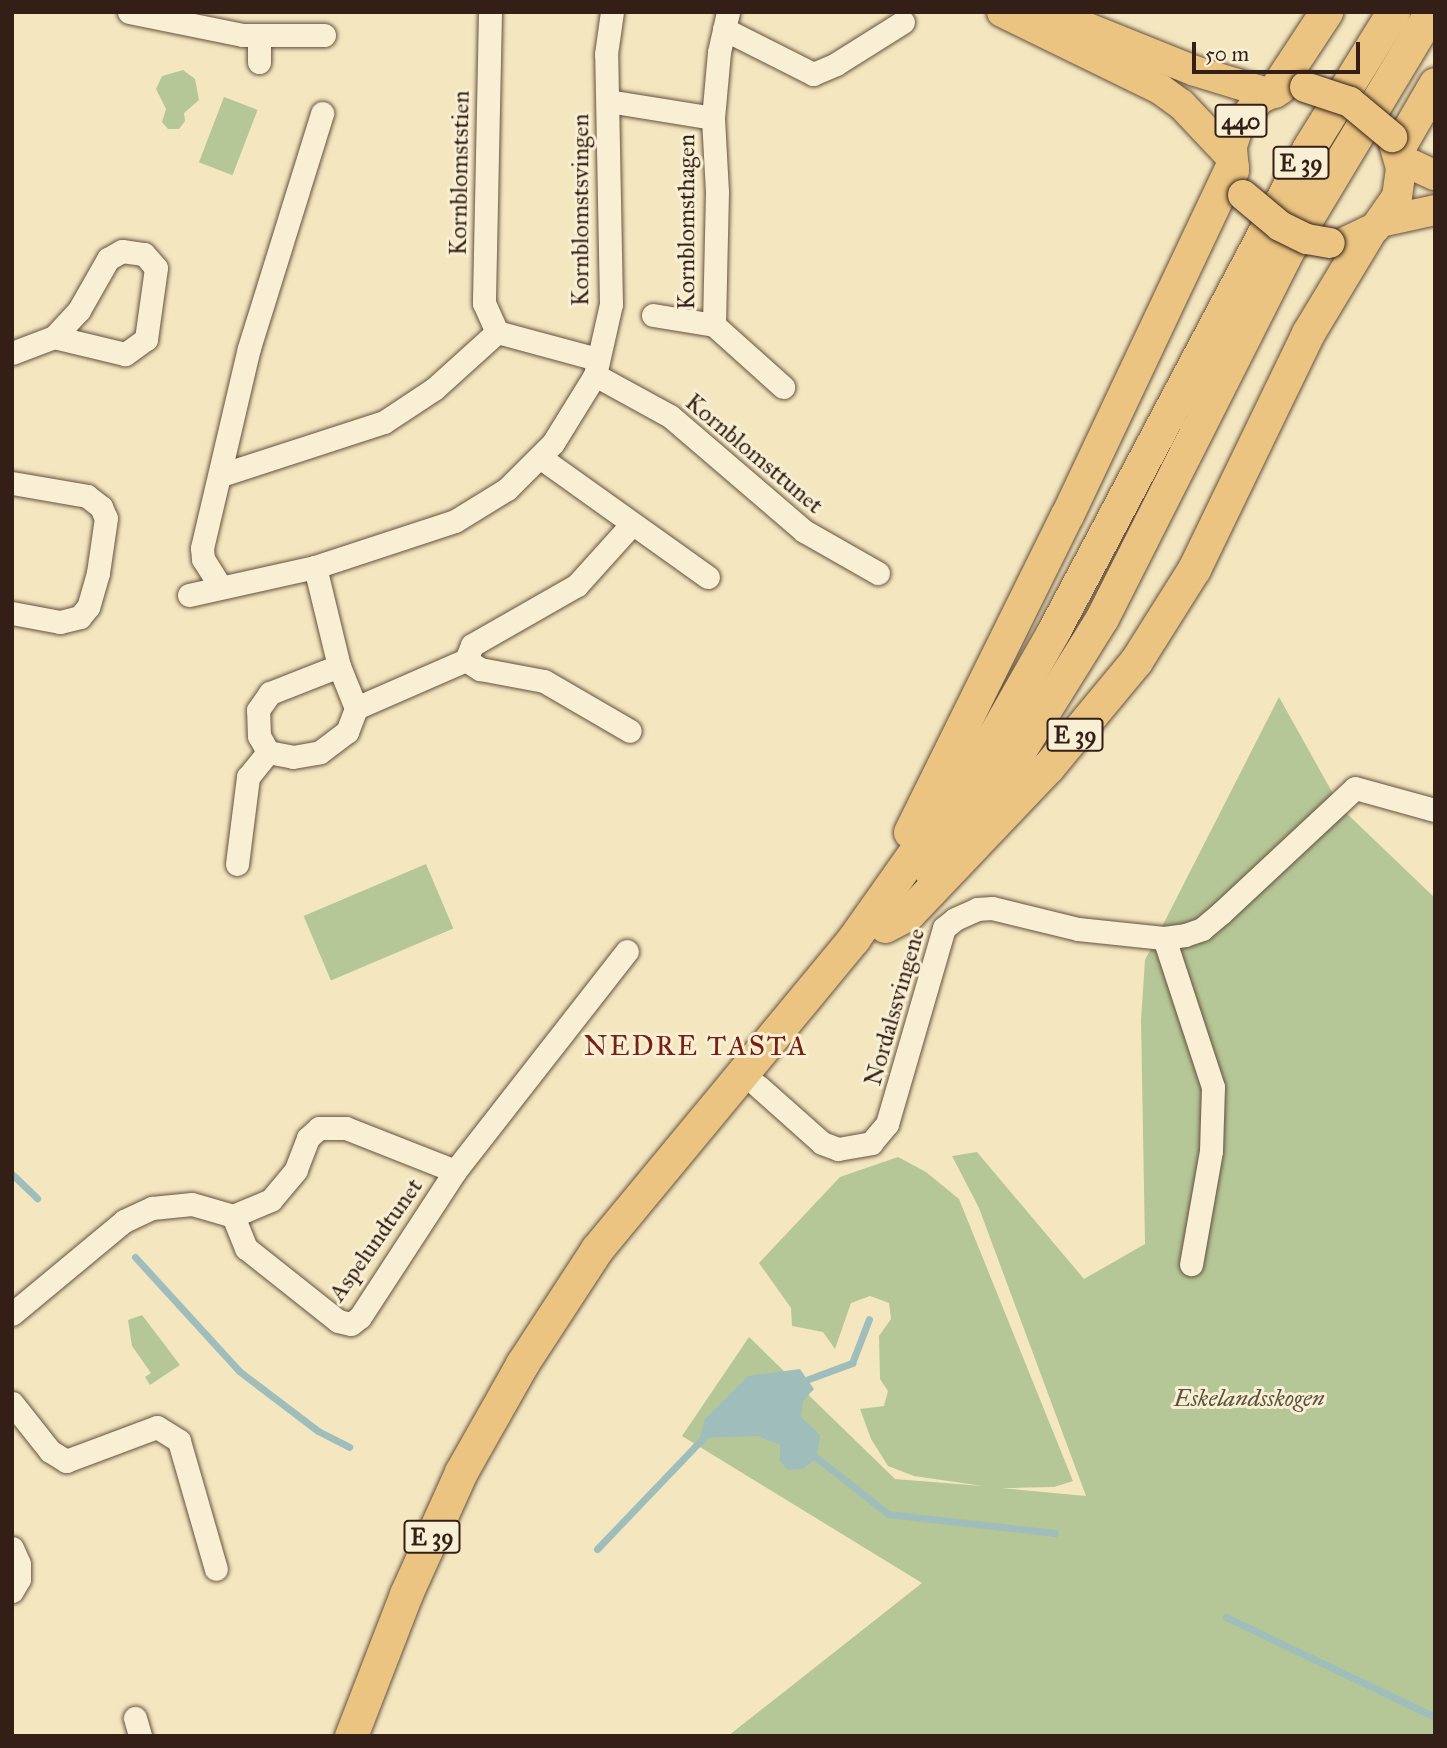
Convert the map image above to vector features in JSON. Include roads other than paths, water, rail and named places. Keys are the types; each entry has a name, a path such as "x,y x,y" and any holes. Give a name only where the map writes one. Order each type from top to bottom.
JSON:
{"highway":[{"path":"1282,90 1326,12"},
{"name":"E 39","path":"351,1736 406,1594 461,1472 533,1347 576,1288 597,1249 837,958 944,815 1020,693 1216,318 1310,146 1393,12"},
{"name":"E 39","path":"576,1288 608,1260 758,1086 990,793 1102,618 1289,248 1431,12"},
{"path":"1397,148 1435,83"},
{"name":"E 39","path":"837,958 845,930 909,833 980,694 1236,172"},
{"name":"E 39","path":"885,926 909,913 1048,767 1136,661 1194,569 1307,333 1375,227"}],"main road":[{"path":"1002,12 1160,89 1181,104 1280,226 1307,239 1330,243 1435,210"},
{"path":"1048,12 1195,71 1350,102 1397,148 1435,175"},
{"name":"440","path":"1236,172 1239,125 1282,90"},
{"path":"1375,227 1397,197 1397,148"}],"street":[{"path":"129,12 259,36 324,35"},
{"name":"Kornblomststien","path":"491,12 484,303 496,332"},
{"name":"Kornblomstsvingen","path":"189,595 315,567 455,522 508,489 541,458 596,367 611,304 606,54 612,12"},
{"name":"Kornblomsthagen","path":"714,325 717,192 713,118 726,20 813,74 829,68 903,22"},
{"path":"259,36 260,62"},
{"name":"Kornblomsthagen","path":"608,101 713,118"},
{"path":"220,586 202,553 249,348 322,113"},
{"path":"12,353 54,337 79,310 108,259 131,251 152,261 157,280 146,339 136,349 125,354 54,337"},
{"path":"653,315 714,325 783,387"},
{"path":"221,475 384,422 434,388 491,342 496,332"},
{"name":"Kornblomsttunet","path":"496,332 596,367 670,416 804,531 878,573"},
{"path":"541,458 708,577"},
{"path":"12,483 87,496 102,507 106,518 98,573 88,607 80,617 60,622 12,613"},
{"path":"356,708 466,660 472,645 577,584 632,524"},
{"path":"268,752 293,757 320,752 347,732 356,708 339,666 315,567"},
{"path":"466,660 480,669 544,681 630,731"},
{"path":"268,752 256,722 264,700 287,684 339,666"},
{"path":"237,864 248,777 268,752"},
{"name":"Nordalssvingene","path":"758,1086 822,1143 838,1149 871,1143 887,1124 944,928 955,919 976,909 992,908 1078,929 1164,938 1202,929 1355,788 1435,810"},
{"path":"1164,938 1174,979 1213,1087 1211,1151 1191,1264"},
{"name":"Aspelundtunet","path":"456,1171 346,1128 319,1128 308,1138 296,1170 271,1200 233,1216 246,1248 338,1321 351,1324 360,1317 456,1171 627,951"},
{"path":"12,1314 124,1221 152,1208 192,1204 233,1216"},
{"path":"12,1404 50,1451 66,1461 157,1427 178,1441 216,1569"},
{"path":"12,1548 19,1564 19,1579 12,1591"}],"water":[{"path":"800,1369 814,1389 803,1401 801,1417 820,1435 817,1458 803,1469 788,1470 780,1461 780,1445 758,1436 700,1438 705,1419 748,1376"}],"waterway":[{"path":"12,1174 37,1198"},
{"path":"135,1257 239,1371 318,1431 349,1447"},
{"path":"798,1383 852,1363 869,1319"},
{"path":"597,1549 707,1434"},
{"path":"812,1454 888,1514 1055,1533"},
{"path":"1226,1617 1435,1717"}],"district":[{"name":"NEDRE TASTA","path":"696,1046"}],"park label":[{"name":"Eskelandsskogen","path":"1249,1399"}]}
